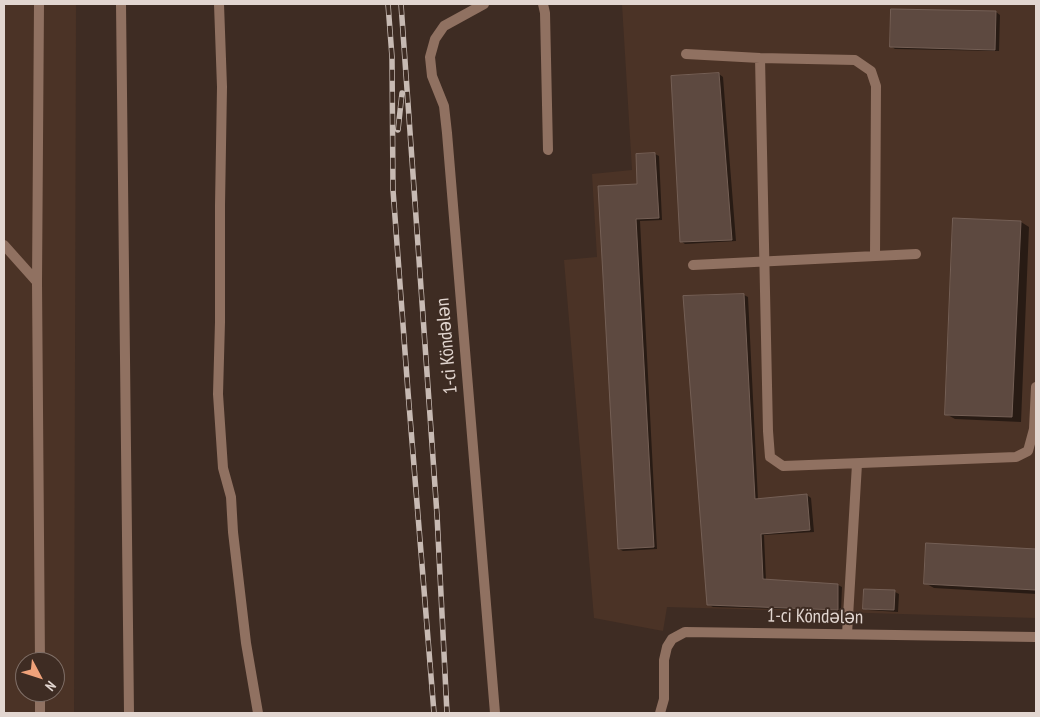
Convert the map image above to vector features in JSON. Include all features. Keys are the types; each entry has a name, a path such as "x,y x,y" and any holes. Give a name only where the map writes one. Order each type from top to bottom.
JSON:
{"street":[{"path":"39,4 37,282 40,652"},
{"path":"121,4 129,713"},
{"path":"220,4 222,87 218,394 223,468 231,497 233,532 246,643 258,713"},
{"name":"1-ci Köndələn","path":"484,4 444,26 435,39 430,57 432,76 444,106 447,133 496,713"},
{"path":"543,4 548,150"},
{"path":"686,54 855,60 871,72 876,86 875,256"},
{"path":"760,58 770,457 782,466 1016,457 1028,451 1034,429 1036,387"},
{"path":"4,245 37,282"},
{"path":"693,265 916,254"},
{"path":"847,634 857,464"},
{"name":"1-ci Köndələn","path":"660,713 664,699 664,660 667,647 672,639 684,632 1036,637"}],"shaded area":[{"path":"4,4 76,4 74,713 4,713"},
{"path":"622,4 1036,4 1036,618 667,607 663,631 594,618 564,260 597,257 592,174 632,170"}],"building":[{"path":"891,9 996,11 995,50 890,47"},
{"path":"719,73 732,240 680,242 671,76"},
{"path":"655,153 659,218 636,219 654,547 618,549 598,186 637,184 636,154"},
{"path":"953,218 1021,221 1012,417 945,415"},
{"path":"744,294 755,499 807,494 810,530 761,534 763,579 838,584 838,610 707,605 683,296"},
{"path":"926,543 1036,549 1036,590 924,584"},
{"path":"864,589 895,590 894,610 863,609"}],"railway":[{"path":"388,4 392,57 393,190 434,713"},
{"path":"401,4 437,515 447,713"},
{"path":"398,130 402,93"}]}
